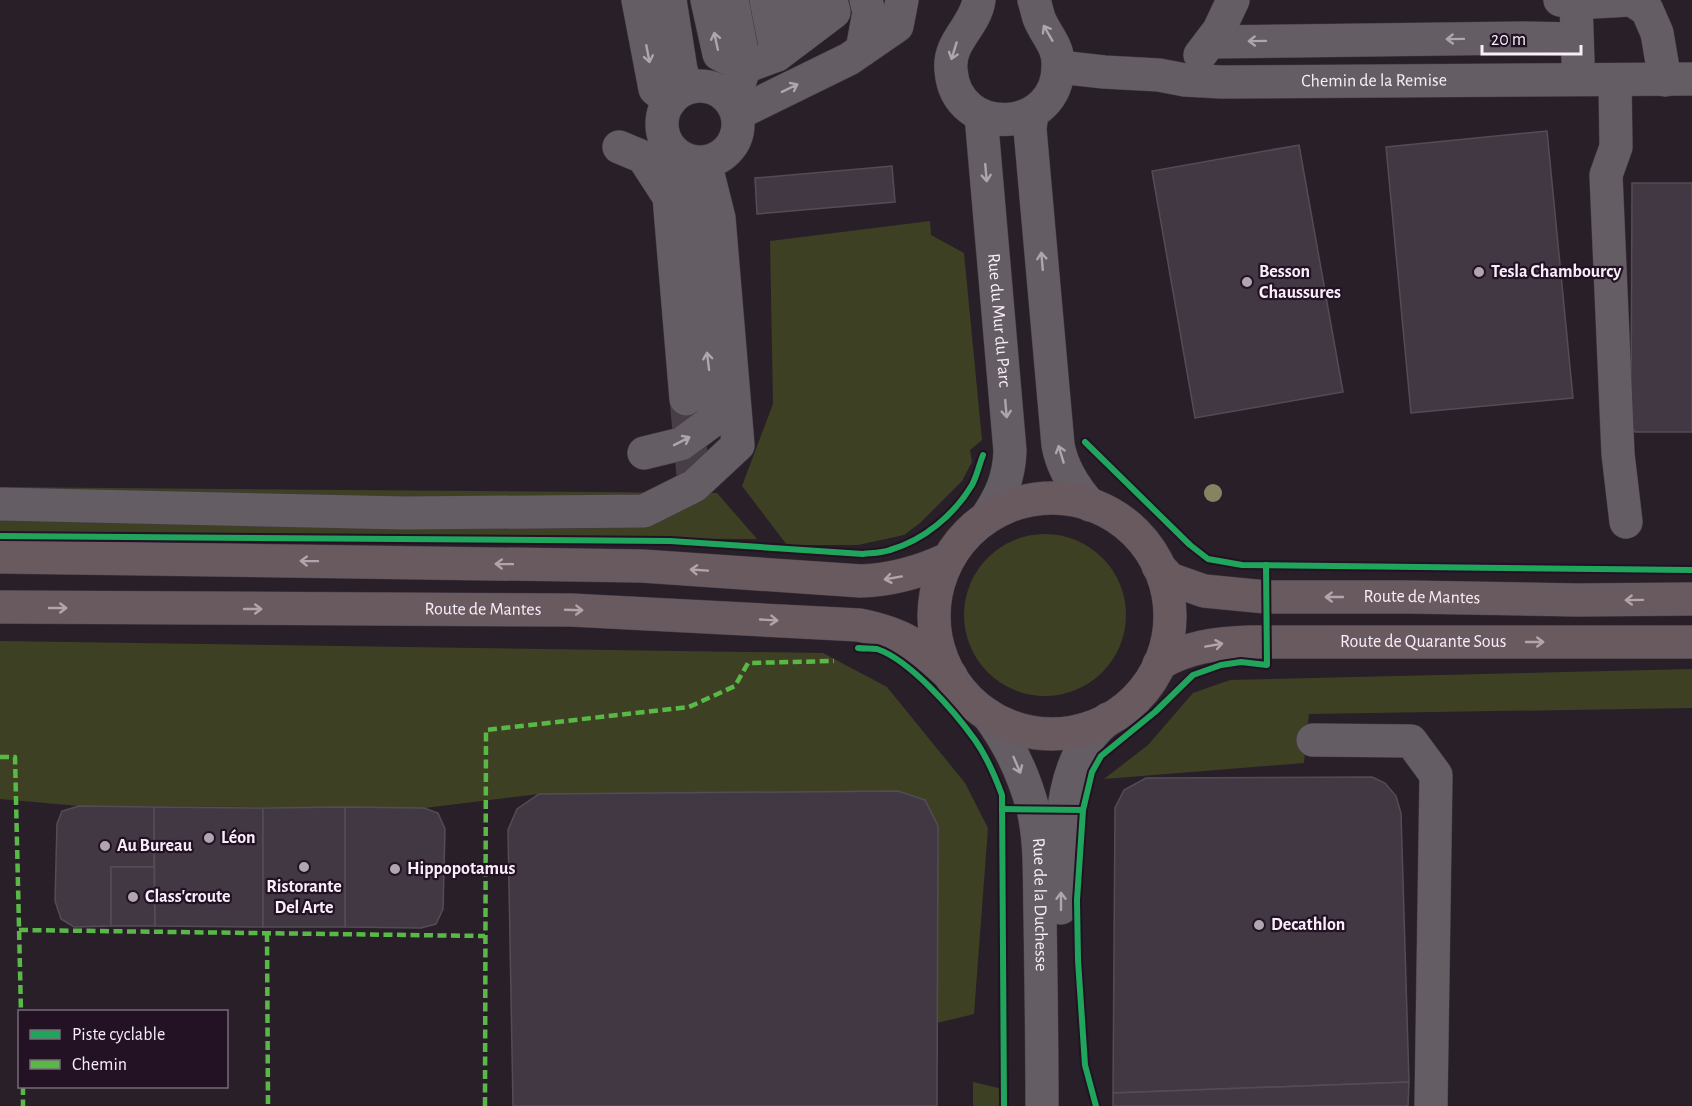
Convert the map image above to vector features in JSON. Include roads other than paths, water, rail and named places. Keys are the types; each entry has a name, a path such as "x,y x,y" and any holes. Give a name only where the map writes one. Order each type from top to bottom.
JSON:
{"main road":[{"path":"1036,499 1064,499 1090,505 1109,513 1125,524 1144,543 1158,566 1167,590 1169,615 1167,640 1159,664 1152,677 1132,701 1108,719 1078,730 1047,734 1002,723 967,698 951,676 939,652 934,625 938,585 948,559 965,537 986,518 1010,506 1036,499"},
{"path":"0,557 642,566 861,581 877,581 912,575 948,559"},
{"name":"Route de Mantes","path":"1158,566 1170,579 1204,591 1266,597 1692,599"},
{"name":"Route de Mantes","path":"0,607 571,610 859,625 898,635 932,658 951,676"},
{"name":"Route de Quarante Sous","path":"1159,664 1168,658 1205,647 1249,642 1692,642"}],"street":[{"path":"638,0 655,89 678,94 699,85 712,88 723,94 735,109"},
{"path":"670,0 681,70 678,94 662,118 664,137 675,153 694,160 717,158 728,150 735,140 738,128 735,109 745,67 732,0"},
{"path":"707,0 719,54 745,67 777,55 834,12 831,0"},
{"path":"766,0 777,55"},
{"path":"799,0 806,33"},
{"path":"862,50 869,12 866,0"},
{"path":"735,109 849,59 897,27 903,0"},
{"path":"979,0 974,17 959,37 953,50 950,64 951,78 957,93 969,108 981,115 1007,120 1032,113 1043,104 1053,90 1059,67 1056,50 1040,19 1034,0"},
{"path":"1159,75 1181,69 1199,58 1226,20 1233,0"},
{"path":"1578,80 1577,39 1568,1 1630,0 1647,10 1678,80"},
{"path":"1211,42 1577,39"},
{"name":"Chemin de la Remise","path":"1059,67 1221,82 1678,80"},
{"path":"1615,80 1616,147 1606,175 1618,454 1626,522"},
{"path":"1032,113 1030,129 1058,445 1069,474 1090,505"},
{"name":"Rue du Mur du Parc","path":"981,115 1010,451 1007,479 1002,494 986,518"},
{"path":"619,147 643,157 669,197 686,399"},
{"path":"644,453 681,444 715,419 694,160"},
{"path":"0,504 371,513 644,511 694,486 738,445 719,218 694,160"},
{"name":"Rue de la Duchesse","path":"988,715 999,729 1016,761 1033,809 1041,957 1042,1106"},
{"name":"Rue de la Duchesse","path":"1060,1106 1063,810 1079,753 1096,728 1108,719"},
{"path":"1313,740 1411,741 1436,776 1431,1106"}],"tunnel":[{"path":"686,399 694,486"}],"place":[{"name":"Tesla Chambourcy","path":"1479,272"},
{"name":"Besson Chaussures","path":"1247,282"},
{"name":"Léon","path":"209,838"},
{"name":"Au Bureau","path":"105,846"},
{"name":"Ristorante Del Arte","path":"304,867"},
{"name":"Hippopotamus","path":"395,869"},
{"name":"Class'croute","path":"133,897"},
{"name":"Decathlon","path":"1259,925"}]}
